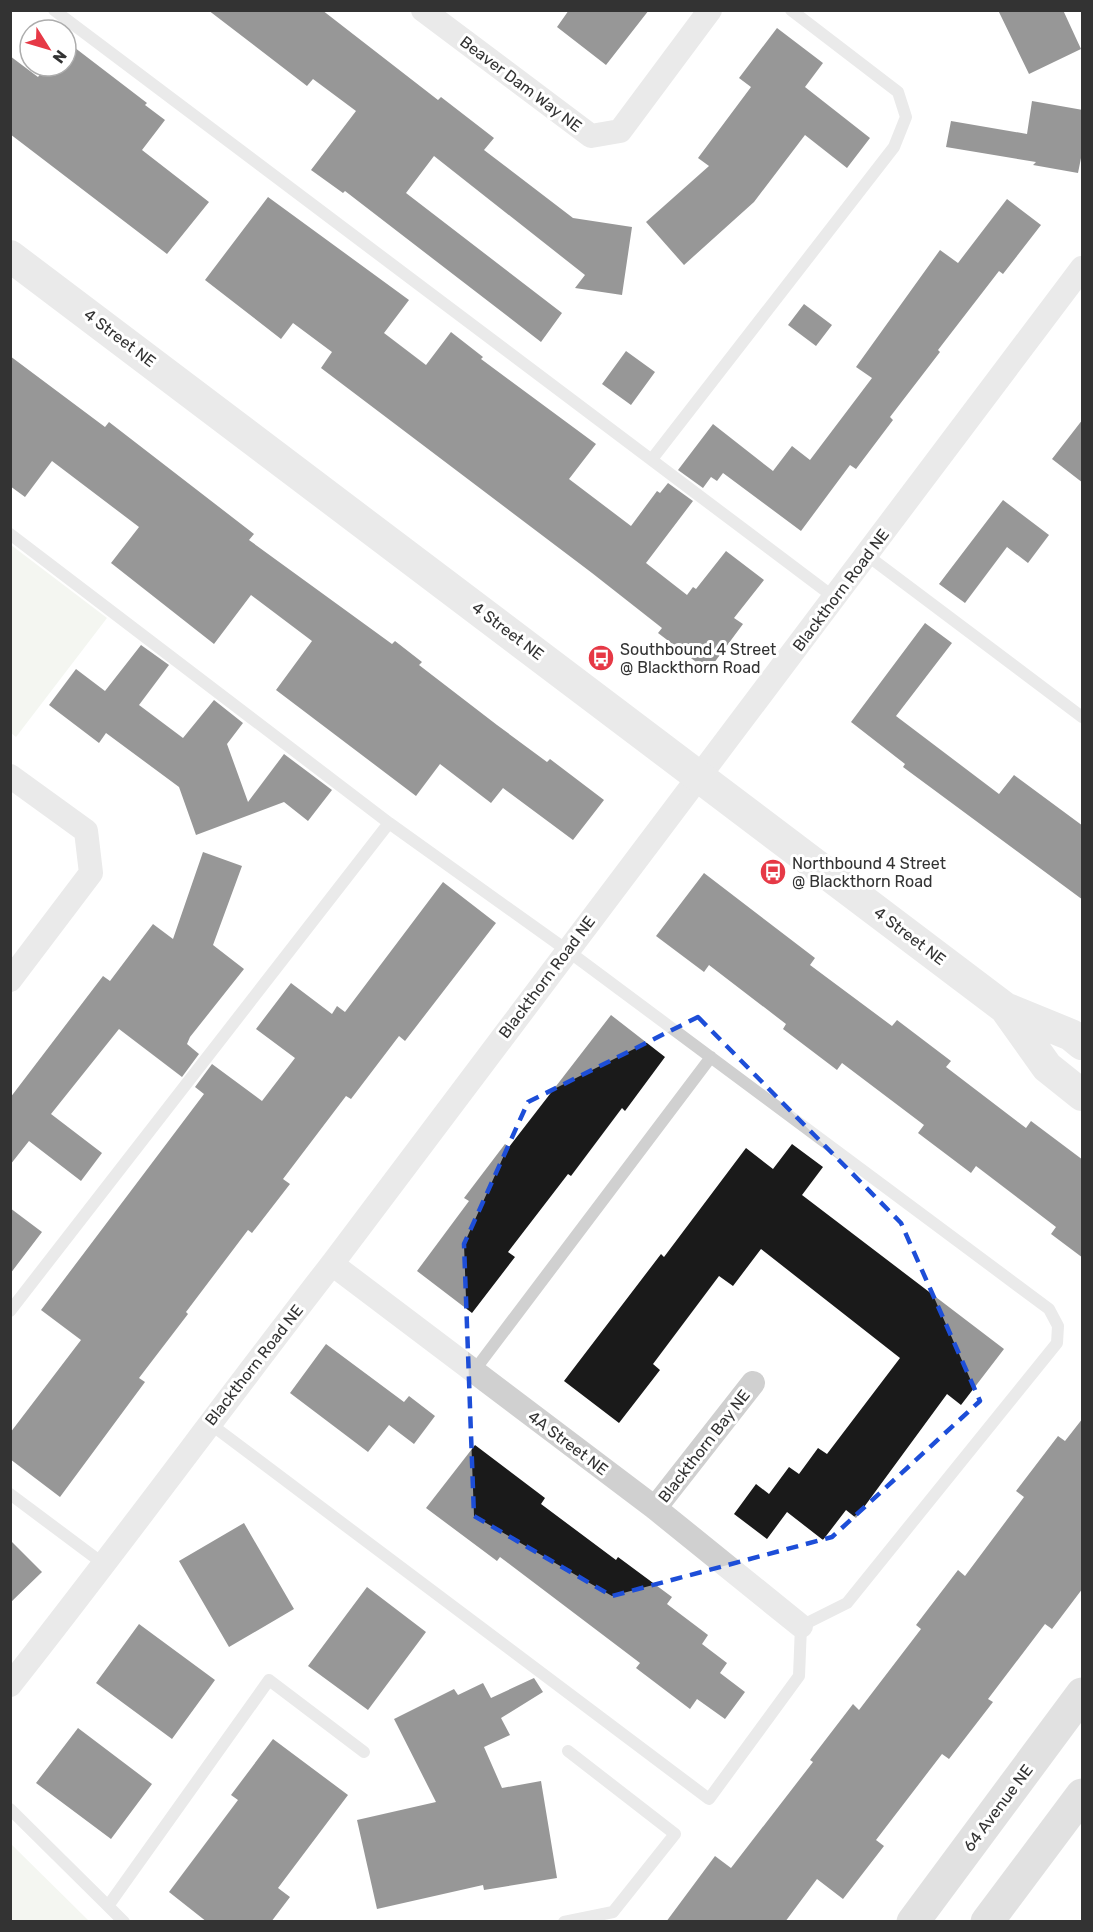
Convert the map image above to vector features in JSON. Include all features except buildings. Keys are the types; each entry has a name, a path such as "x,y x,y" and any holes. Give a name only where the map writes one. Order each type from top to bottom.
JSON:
{"main road":[{"name":"64 Avenue NE","path":"913,1922 1083,1694"},
{"path":"987,1922 1083,1795"}],"street":[{"name":"Beaver Dam Way NE","path":"423,10 591,136 620,131 710,10"},
{"name":"4 Street NE","path":"10,256 700,775 1005,1008 1071,1035 1083,1044"},
{"name":"Blackthorn Road NE","path":"10,1685 105,1565 209,1423 868,556 1083,268"},
{"path":"10,776 86,831 91,873 10,980"},
{"name":"4 Street NE","path":"1005,1008 1047,1067 1083,1095"},
{"name":"4A Street NE","path":"332,1264 655,1508 801,1626"},
{"name":"Blackthorn Bay NE","path":"655,1508 753,1383"}],"lane":[{"path":"54,10 835,598"},
{"path":"652,459 894,147 906,117 898,92 791,10"},
{"path":"10,534 389,823 711,1057 1048,1309 1058,1326 1057,1343 847,1603 801,1626 799,1676 709,1799 209,1423"},
{"path":"868,556 1083,717"},
{"path":"10,1311 389,823"},
{"path":"474,1371 711,1057"},
{"path":"10,1494 105,1565"},
{"path":"108,1906 269,1680 364,1752"},
{"path":"564,1922 613,1912 675,1834 568,1751"},
{"path":"10,1809 124,1922"}],"highlighted area":[{"path":"698,1017 901,1223 980,1401 832,1537 612,1596 474,1516 464,1244 528,1102"}],"shaded area":[{"path":"11,545 107,618 16,737 10,732"},
{"path":"11,1844 89,1921 11,1921"}],"place":[{"name":"Southbound 4 Street @ Blackthorn Road","path":"601,658"},
{"name":"Northbound 4 Street @ Blackthorn Road","path":"773,872"}]}
